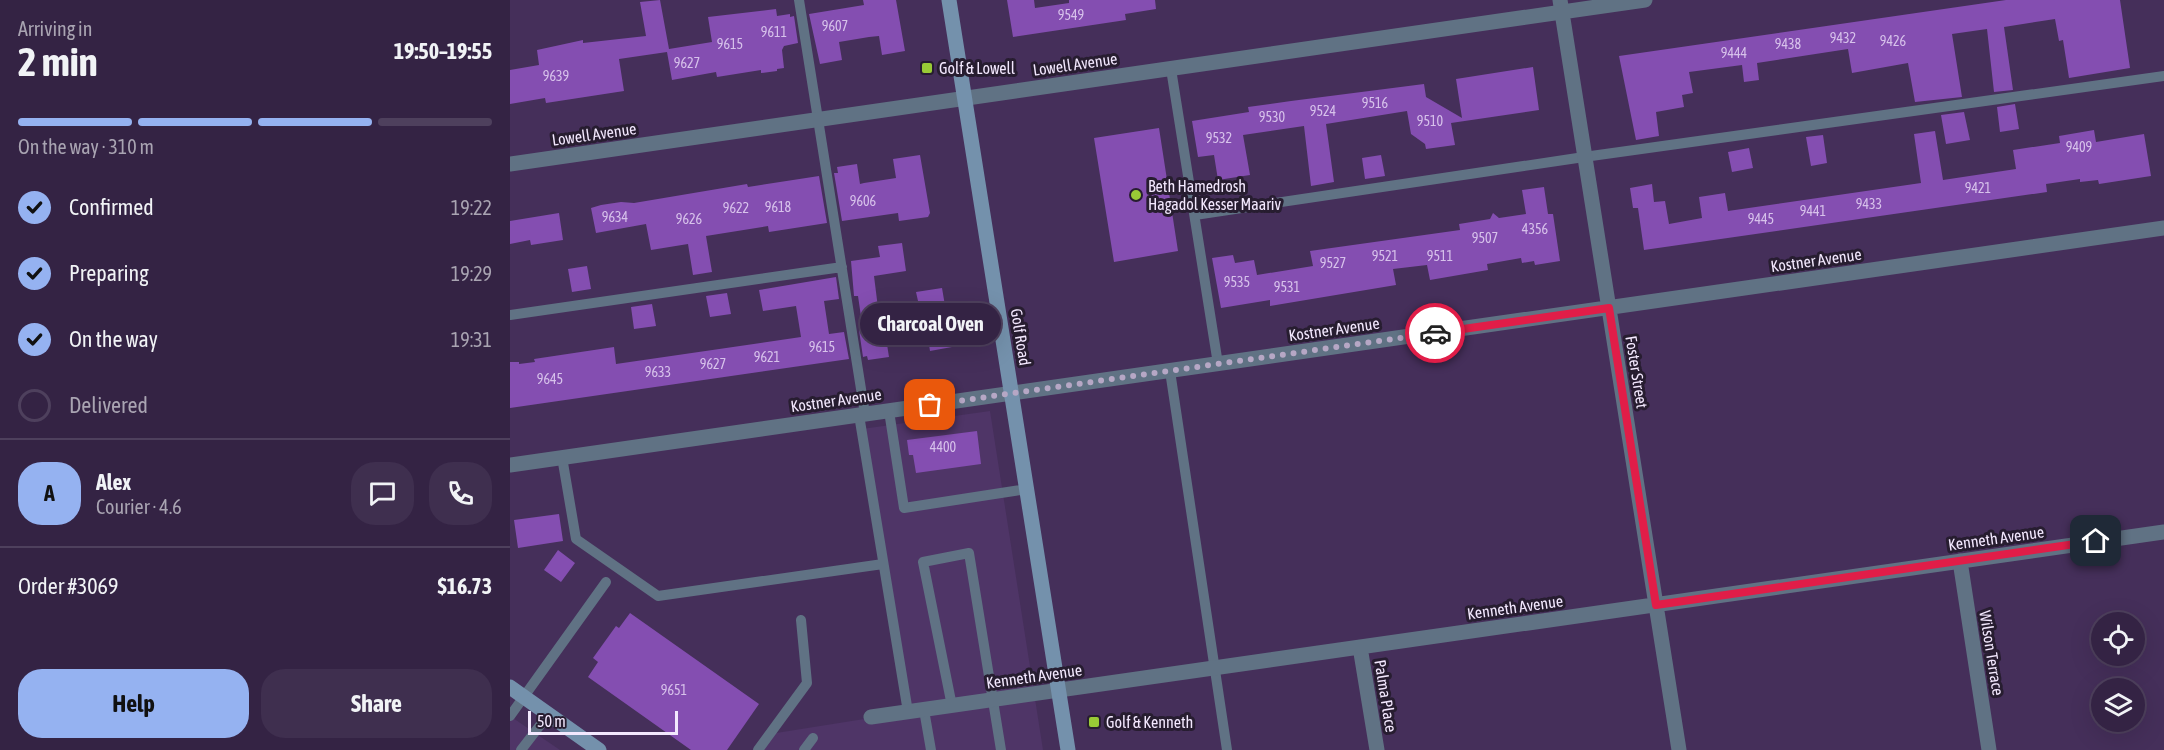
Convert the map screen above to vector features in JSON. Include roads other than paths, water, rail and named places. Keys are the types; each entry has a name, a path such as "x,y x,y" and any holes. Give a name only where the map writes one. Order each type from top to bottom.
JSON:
{"main road":[{"name":"Golf Road","path":"949,0 1068,750"},
{"path":"510,687 599,750"}],"street":[{"name":"Lowell Avenue","path":"510,164 1171,69 1560,6 1645,0"},
{"name":"Foster Street","path":"1560,6 1679,750"},
{"name":"Kostner Avenue","path":"510,465 2164,228"},
{"name":"Kenneth Avenue","path":"870,717 2164,532"},
{"name":"Wilson Terrace","path":"1960,561 1989,750"},
{"name":"Palma Place","path":"1360,647 1377,750"}],"lane":[{"path":"799,0 842,267 883,564 916,711 931,750"},
{"path":"1171,69 1218,364"},
{"path":"1195,215 1584,157 2164,76"},
{"path":"510,315 842,267"},
{"path":"1170,371 1227,750"},
{"path":"890,411 904,508 1027,489"},
{"path":"562,457 576,539 658,596 883,564"},
{"path":"952,706 923,562 969,553 1001,750"},
{"path":"510,716 606,582"},
{"path":"758,750 807,683 801,620"},
{"path":"521,750 548,715"},
{"path":"804,750 813,738"}],"place":[{"name":"Golf & Lowell","path":"927,68"},
{"name":"Beth Hamedrosh Hagadol Kesser Maariv","path":"1136,195"},
{"name":"Charcoal Oven","path":"930,405"},
{"name":"Golf & Kenneth","path":"1094,722"}]}
